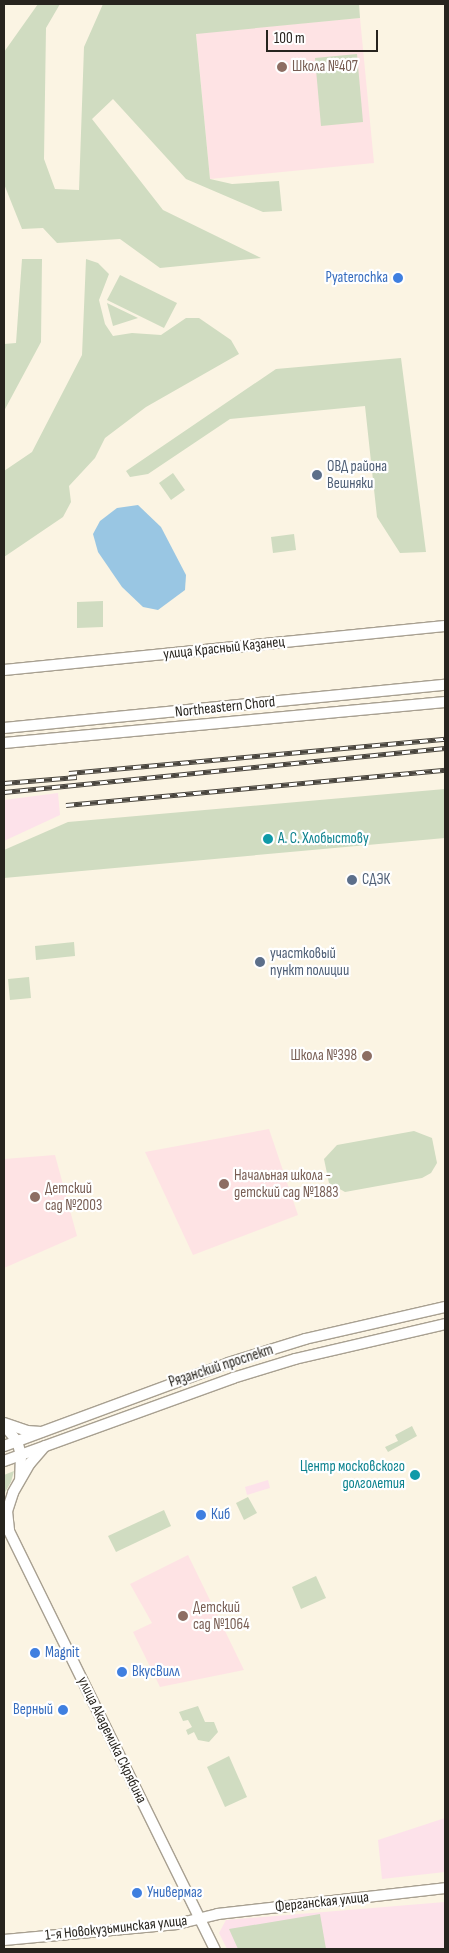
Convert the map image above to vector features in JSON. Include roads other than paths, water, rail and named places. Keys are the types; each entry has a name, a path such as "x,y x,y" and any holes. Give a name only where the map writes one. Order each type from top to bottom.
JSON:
{"main road":[{"name":"улица Красный Казанец","path":"4,670 445,626"},
{"name":"Northeastern Chord","path":"4,728 445,685"},
{"name":"Northeastern Chord","path":"4,743 445,702"},
{"name":"Рязанский проспект","path":"4,1446 228,1362 305,1339 445,1307"},
{"name":"Рязанский проспект","path":"4,1461 234,1378 295,1359 445,1324"},
{"path":"4,1424 27,1431 41,1432"},
{"path":"4,1424 17,1441 21,1455 20,1481"},
{"path":"4,1503 45,1446"},
{"path":"6,1530 7,1511 13,1493"},
{"name":"улица Академика Скрябина","path":"6,1530 215,1949"},
{"name":"Ферганская улица","path":"198,1918 445,1888"},
{"name":"1-я Новокузьминская улица","path":"4,1940 177,1924 198,1918"}],"water":[{"path":"138,505 161,527 186,575 185,590 158,610 143,607 122,587 98,552 93,534 100,521 117,508"}],"railway":[{"path":"69,773 445,739"},
{"path":"4,792 445,748"},
{"path":"66,805 445,770"},
{"path":"4,783 77,777"}],"place":[{"name":"Школа №407","path":"282,67"},
{"name":"Pyaterochka","path":"398,278"},
{"name":"ОВД района Вешняки","path":"317,475"},
{"name":"А. С. Хлобыстову","path":"268,839"},
{"name":"СДЭК","path":"352,880"},
{"name":"участковый пункт полиции","path":"260,962"},
{"name":"Школа №398","path":"367,1056"},
{"name":"Начальная школа - детский сад №1883","path":"224,1184"},
{"name":"Детский сад №2003","path":"35,1197"},
{"name":"Центр московского долголетия","path":"415,1475"},
{"name":"Киб","path":"201,1515"},
{"name":"Детский сад №1064","path":"183,1616"},
{"name":"Magnit","path":"35,1653"},
{"name":"ВкусВилл","path":"122,1672"},
{"name":"Верный","path":"63,1710"},
{"name":"Универмаг","path":"137,1893"}]}
